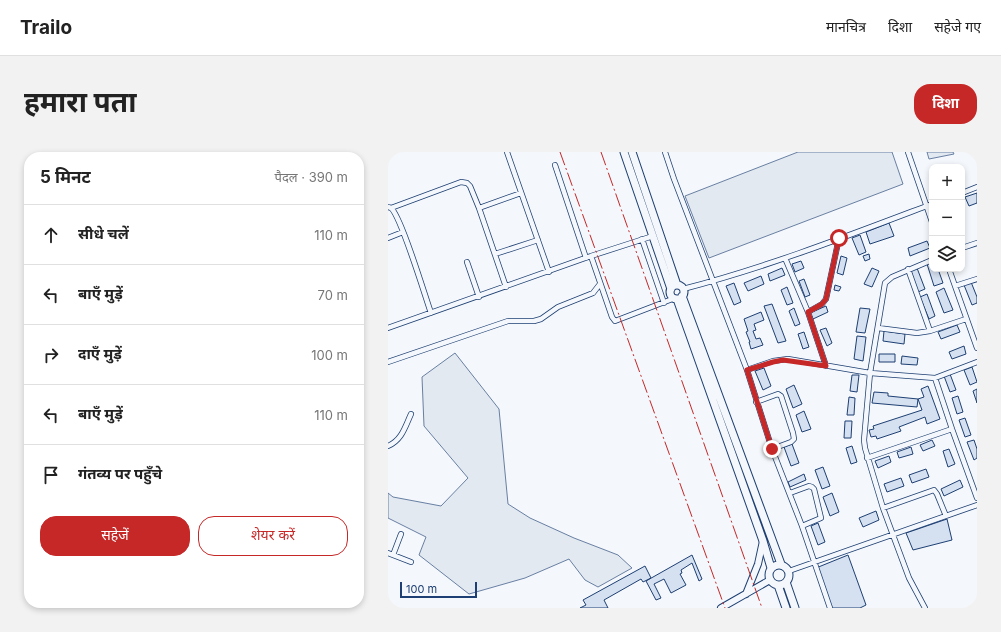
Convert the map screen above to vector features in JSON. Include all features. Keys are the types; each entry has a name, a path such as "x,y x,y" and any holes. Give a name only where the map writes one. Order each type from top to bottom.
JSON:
{"main road":[{"path":"624,152 653,236 678,292 781,564 789,571 789,577 786,582 778,585"},
{"path":"632,152 763,541 771,568 769,574 770,580 778,585 786,608"},
{"path":"771,568 781,564"},
{"path":"786,582 795,608"}],"street":[{"path":"507,152 549,272"},
{"path":"665,152 747,370 772,449 802,526 813,562 830,608"},
{"path":"908,152 929,214"},
{"path":"555,165 612,317 615,320 664,302 678,292 785,258 929,205"},
{"path":"432,313 404,232 396,213 390,207 464,182 470,186 506,288"},
{"path":"965,192 977,187"},
{"path":"479,208 521,193"},
{"path":"388,238 404,232"},
{"path":"388,327 506,288 589,257 653,236"},
{"path":"808,312 822,304 826,299 839,238"},
{"path":"642,239 664,302"},
{"path":"495,254 538,240"},
{"path":"965,247 977,243"},
{"path":"785,258 808,312 826,366"},
{"path":"924,608 909,578 883,508 867,458 864,440 870,373 885,284 892,277 929,261"},
{"path":"467,262 479,297"},
{"path":"908,269 930,331"},
{"path":"950,272 977,348"},
{"path":"955,286 977,279"},
{"path":"388,362 508,321 534,321 541,319 558,307 592,293 600,284"},
{"path":"878,328 911,333 930,331 966,319"},
{"path":"747,370 783,360 870,373 935,378 977,362"},
{"path":"935,378 977,498"},
{"path":"756,402 778,394 781,396 794,439 792,442 772,449"},
{"path":"388,446 394,444 399,439 411,414"},
{"path":"867,458 952,429"},
{"path":"790,494 808,486 812,487 814,490 821,518 802,526"},
{"path":"883,508 934,490 946,516"},
{"path":"789,571 977,505"},
{"path":"393,555 401,534"},
{"path":"746,594 758,564 763,541"},
{"path":"388,553 411,562"},
{"path":"721,608 770,580"}],"shaded area":[{"path":"798,152 892,152 903,184 709,258 685,196"},
{"path":"927,152 953,152 954,154 929,159"},
{"path":"455,353 499,409 508,504 530,518 574,538 618,555 632,568 598,587 585,580 569,559 525,578 469,594 419,555 426,537 388,518 388,493 393,497 441,506 468,478 424,426 422,377"}],"building":[{"path":"977,193 977,203 969,206 965,197"},
{"path":"889,223 894,236 870,244 866,232"},
{"path":"860,235 866,252 859,255 852,238"},
{"path":"927,241 929,246 929,248 910,256 908,248"},
{"path":"869,254 870,259 865,261 863,256"},
{"path":"841,256 847,258 843,275 837,273"},
{"path":"801,261 804,268 795,272 792,264"},
{"path":"782,268 785,275 770,281 768,274"},
{"path":"872,268 879,271 872,287 864,284"},
{"path":"917,268 925,289 918,292 911,271"},
{"path":"930,272 939,272 943,283 934,286"},
{"path":"761,276 764,284 748,291 744,283"},
{"path":"804,279 810,295 805,297 799,281"},
{"path":"971,282 977,297 977,303 972,305 964,285"},
{"path":"734,283 741,302 734,305 726,286"},
{"path":"835,285 841,287 839,291 834,290"},
{"path":"787,287 793,303 787,305 781,290"},
{"path":"944,288 953,310 944,313 936,292"},
{"path":"927,294 935,316 929,319 920,297"},
{"path":"772,304 786,341 778,343 764,306"},
{"path":"826,306 828,312 813,319 810,313"},
{"path":"794,308 800,324 795,326 789,311"},
{"path":"860,308 870,309 865,333 856,332"},
{"path":"761,312 764,320 754,324 756,330 753,331 756,339 760,338 763,345 751,349 744,319"},
{"path":"957,325 960,332 941,339 938,332"},
{"path":"826,328 832,343 827,346 820,330"},
{"path":"884,331 905,334 904,344 883,341"},
{"path":"804,332 809,347 803,349 798,334"},
{"path":"857,336 866,337 863,361 854,359"},
{"path":"964,346 966,354 952,359 949,352"},
{"path":"879,354 895,354 895,362 879,362"},
{"path":"902,356 918,358 917,365 901,364"},
{"path":"972,367 977,382 970,385 964,370"},
{"path":"764,368 771,386 763,390 755,371"},
{"path":"950,374 956,390 950,392 944,376"},
{"path":"852,375 859,375 857,392 850,391"},
{"path":"794,385 802,404 793,408 786,389"},
{"path":"928,386 940,419 927,424 925,417 899,427 901,431 877,439 876,436 871,437 869,430 874,429 873,426 922,410 918,399 924,397 921,389"},
{"path":"977,389 977,403 973,391"},
{"path":"874,392 888,393 888,396 918,399 917,407 872,403"},
{"path":"958,396 963,412 957,414 952,398"},
{"path":"849,397 855,398 854,415 847,415"},
{"path":"804,411 811,429 802,432 796,415"},
{"path":"965,418 971,435 965,437 959,420"},
{"path":"845,421 852,421 851,438 844,438"},
{"path":"932,440 935,446 923,451 920,445"},
{"path":"974,440 977,449 977,458 974,460 967,442"},
{"path":"792,444 799,463 791,466 784,447"},
{"path":"852,446 857,462 851,464 846,448"},
{"path":"911,447 913,454 899,458 897,452"},
{"path":"949,449 955,464 948,467 943,451"},
{"path":"889,456 891,462 878,468 875,461"},
{"path":"823,467 830,486 822,489 815,470"},
{"path":"926,469 929,477 912,483 909,475"},
{"path":"804,474 806,480 790,487 788,482"},
{"path":"901,478 904,486 887,492 884,484"},
{"path":"960,480 963,487 944,496 941,489"},
{"path":"832,493 839,512 830,516 823,497"},
{"path":"876,511 879,520 863,527 859,518"},
{"path":"947,519 952,540 913,550 906,533"},
{"path":"818,523 825,542 818,545 811,526"},
{"path":"692,555 702,579 699,581 692,563 681,570 682,573 680,574 686,585 671,593 664,579 654,584 661,598 656,600 646,581"},
{"path":"848,555 866,605 860,608 831,608 816,568"},
{"path":"645,566 651,578 643,582 641,579 604,600 608,608 580,608 586,605 583,600"}],"power":[{"path":"560,152 725,608"},
{"path":"601,152 762,608"}],"route":[{"path":"772,449 747,370 778,360 788,360 826,366 808,312 822,304 826,299 839,238"}]}
